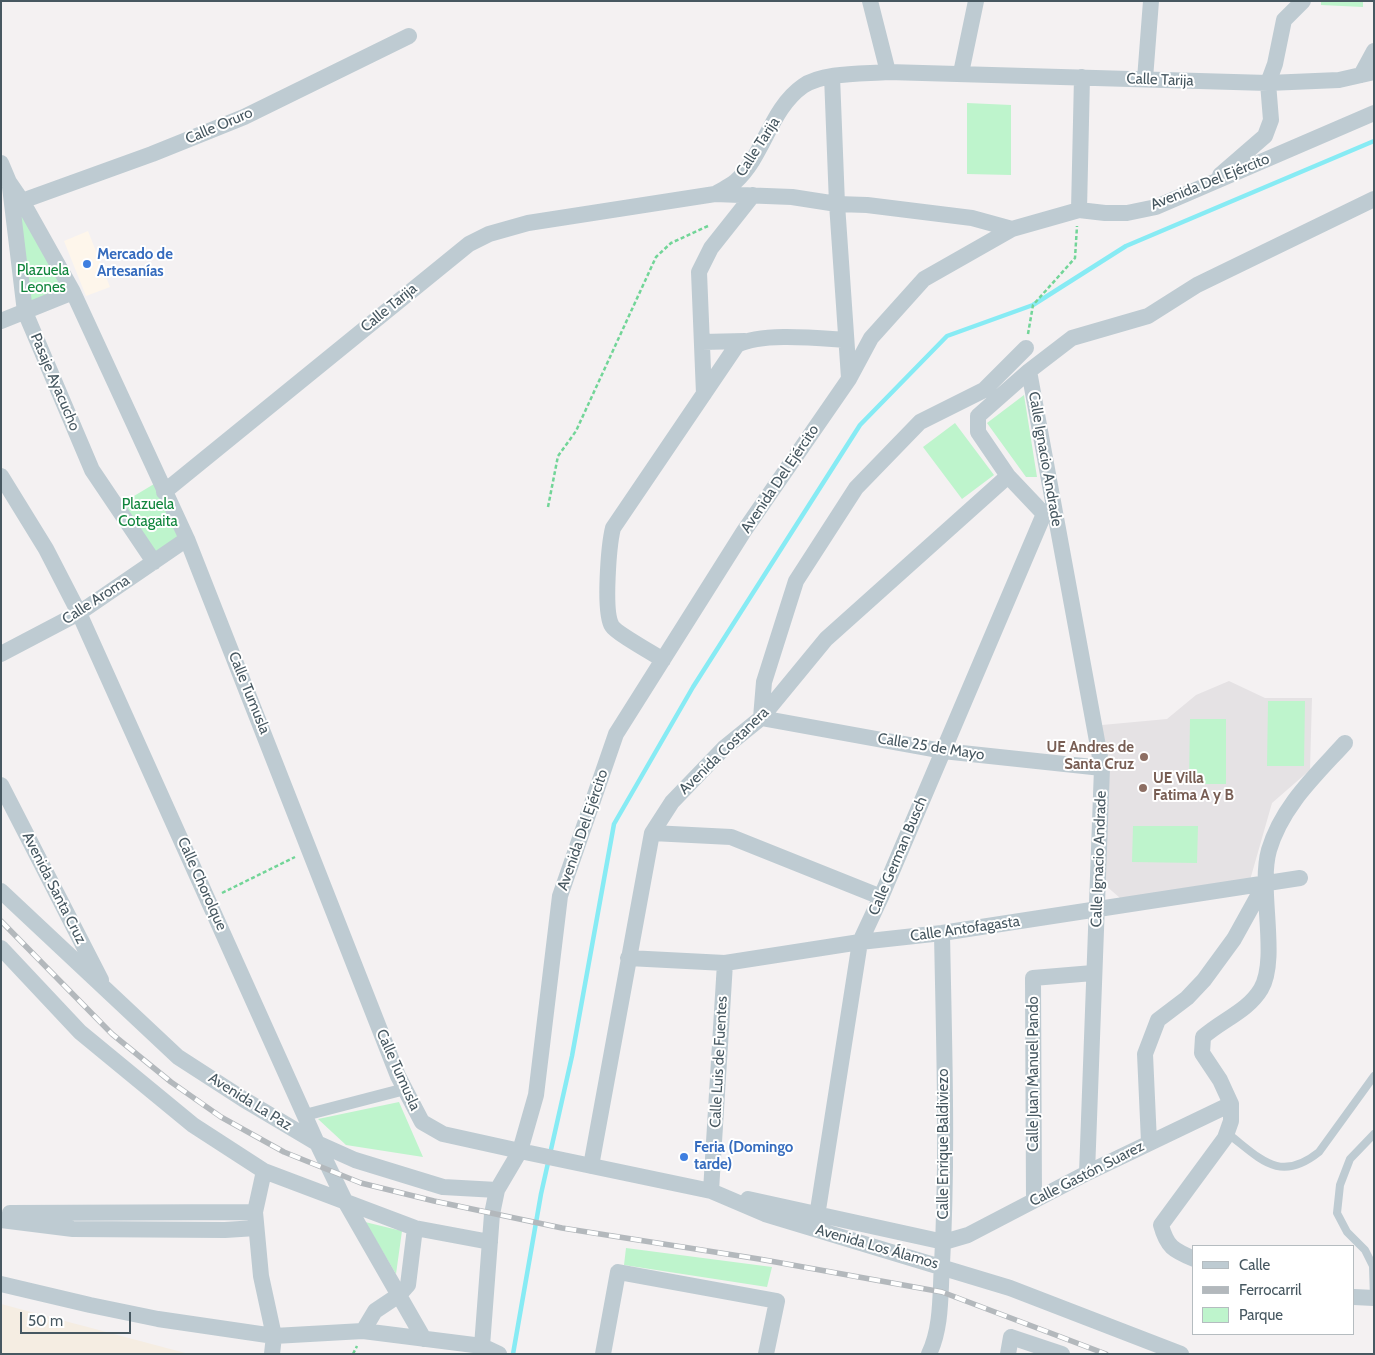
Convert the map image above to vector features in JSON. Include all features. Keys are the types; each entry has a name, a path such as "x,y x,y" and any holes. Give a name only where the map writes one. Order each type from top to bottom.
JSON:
{"street":[{"path":"870,1 888,72"},
{"path":"961,73 976,1"},
{"path":"1145,79 1151,1"},
{"path":"1208,185 1265,136 1271,120 1268,84 1275,64 1284,20 1303,1"},
{"name":"Calle Oruro","path":"22,201 152,154 244,116 409,36"},
{"path":"1368,74 1374,52"},
{"name":"Calle Tarija","path":"164,492 469,244 489,234 528,223 715,194 734,183 751,162 785,104 803,86 832,76 888,72 1268,84 1340,80 1368,74"},
{"path":"832,76 836,204 849,379"},
{"path":"1079,210 1082,77"},
{"name":"Avenida Del Ejército","path":"520,1151 536,1096 560,896 616,734 744,531 849,379 871,338 924,279 1012,229 1079,210 1126,213 1156,207 1374,112"},
{"path":"1,163 9,182"},
{"name":"Calle Tumusla","path":"9,182 22,201 73,292 187,539 405,1089 422,1122 443,1134 520,1151"},
{"name":"Pasaje Ayacucho","path":"9,182 25,312 92,470 154,562"},
{"path":"715,194 792,197 836,204 867,205 972,218 1012,229"},
{"path":"704,394 699,272 711,248 753,195"},
{"path":"1049,513 1008,476 978,432 978,416 1029,371 1072,338 1148,316 1197,285 1374,198"},
{"path":"1,321 73,292"},
{"path":"702,342 797,337 846,340"},
{"path":"663,660 612,627 608,615 609,543 613,528 737,345 745,341"},
{"path":"761,718 764,682 796,581 856,488 920,422 984,390 1026,348"},
{"name":"Calle Ignacio Andrade","path":"1029,371 1049,513 1102,768 1087,1173"},
{"name":"Calle Chorolque","path":"1,476 46,549 79,613 317,1143 346,1203 424,1339"},
{"name":"Avenida Costanera","path":"591,1166 652,834 672,802 724,748 761,718 826,639 1008,476"},
{"name":"Calle German Busch","path":"817,1221 860,942 882,897 943,751 1049,513"},
{"name":"Calle Aroma","path":"1,654 79,613 187,539"},
{"name":"Calle 25 de Mayo","path":"761,718 943,751 1102,768"},
{"path":"1192,1258 1174,1250 1165,1240 1161,1225 1225,1138 1231,1121 1231,1104 1220,1080 1202,1053 1203,1037 1219,1023 1244,1008 1261,988 1268,967 1266,882 1269,851 1291,802 1346,743"},
{"name":"Avenida Santa Cruz","path":"1,785 106,991"},
{"path":"652,834 731,838 882,897"},
{"name":"Calle Antofagasta","path":"628,958 724,963 860,942 942,933 1300,878"},
{"path":"1149,1142 1146,1054 1158,1020 1187,998 1204,980 1234,939 1266,882"},
{"name":"Avenida La Paz","path":"1,891 178,1057 243,1099 317,1143 354,1160 443,1187 497,1190"},
{"name":"Calle Enrique Baldiviezo","path":"929,1354 934,1343 942,1292 946,1184 942,933"},
{"path":"1,948 80,1032 193,1124 264,1171 415,1228 490,1242"},
{"name":"Calle Luis de Fuentes","path":"711,1191 724,963"},
{"name":"Calle Juan Manuel Pando","path":"1034,1200 1033,978 1094,973"},
{"path":"305,1115 405,1089"},
{"name":"Calle Gastón Suarez","path":"944,1242 968,1236 1087,1173 1231,1104"},
{"path":"483,1350 490,1242 497,1190 520,1151"},
{"name":"Avenida Los Álamos","path":"520,1151 711,1191 765,1214 817,1221 942,1266 1010,1288 1181,1354"},
{"path":"264,1171 256,1220 261,1276 274,1336 272,1354"},
{"path":"1,1213 256,1220"},
{"path":"1,1220 73,1229 225,1230 256,1220"},
{"path":"817,1221 944,1242"},
{"path":"363,1331 375,1310 399,1294 408,1285 415,1228"},
{"path":"603,1354 618,1272 777,1301 766,1354"},
{"path":"1,1284 148,1317 274,1336 363,1331 424,1339 499,1354"},
{"path":"1355,1298 1374,1298"},
{"path":"1008,1354 1011,1337 1062,1354"}],"lane":[{"path":"1227,1133 1270,1166 1287,1169 1307,1162 1319,1152 1374,1076"},
{"path":"1374,1134 1350,1158 1340,1185 1337,1214 1347,1232 1365,1250 1373,1266 1374,1298"}],"path":[{"path":"1026,348 1033,304 1075,258 1079,210"},
{"path":"548,506 558,456 576,431 656,257 671,243 713,224"},
{"path":"209,900 310,849"}],"shaded area":[{"name":"Mercado de Artesanías","path":"88,231 110,287 86,296 64,241"},
{"path":"1229,681 1265,698 1312,698 1310,770 1272,803 1250,880 1120,898 1105,885 1102,725 1167,719 1196,695"}],"green space":[{"path":"1321,1 1363,1 1363,7 1321,5"},
{"path":"967,103 1011,105 1011,175 967,174"},
{"name":"Plazuela Leones","path":"15,195 68,289 29,305"},
{"path":"1024,395 1037,477 1026,477 987,423"},
{"path":"955,423 994,475 962,499 923,447"},
{"name":"Plazuela Cotagaita","path":"154,484 182,537 155,557 119,505"},
{"path":"1268,701 1305,701 1304,766 1267,766"},
{"path":"1190,719 1226,719 1226,784 1189,784"},
{"path":"1133,826 1198,826 1197,863 1132,862"},
{"path":"399,1102 423,1157 346,1145 318,1119"},
{"path":"365,1222 402,1231 396,1274"},
{"path":"626,1248 772,1267 767,1287 624,1265"}],"sand":[{"path":"1,1304 189,1354 1,1354"}],"waterway":[{"path":"513,1354 541,1194 572,1056 614,824 693,687 860,425 947,336 1033,305 1126,246 1374,141"}],"railway":[{"path":"1,921 112,1034 171,1082 221,1117 284,1152 361,1183 434,1201 562,1228 759,1259 942,1292 1106,1354"}],"place":[{"name":"Mercado de Artesanías","path":"87,264"},
{"name":"UE Andres de Santa Cruz","path":"1144,757"},
{"name":"UE Villa Fatima A y B","path":"1143,788"},
{"name":"Feria (Domingo tarde)","path":"684,1157"}]}
